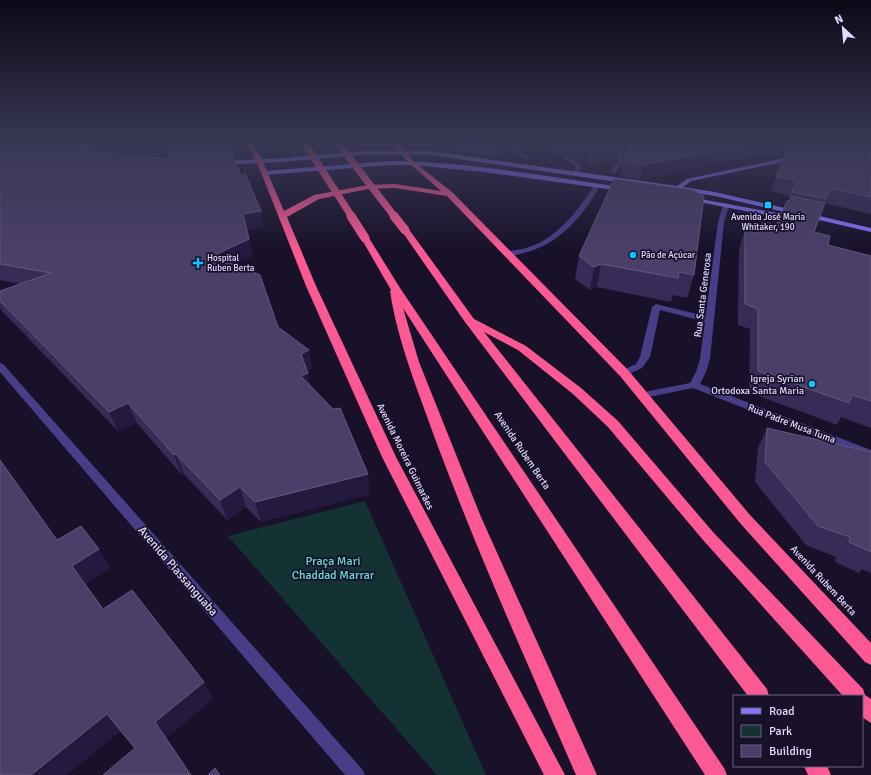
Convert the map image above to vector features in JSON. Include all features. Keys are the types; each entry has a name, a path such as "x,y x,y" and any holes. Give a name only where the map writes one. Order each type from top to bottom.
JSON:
{"highway":[{"name":"Avenida Moreira Guimarães","path":"267,178 311,286 389,457 555,775"},
{"name":"Avenida Rubem Berta","path":"327,178 395,288 717,775"},
{"path":"365,178 405,230 469,320 759,695"},
{"name":"Avenida Rubem Berta","path":"430,178 449,194 624,372 744,519 871,656"},
{"path":"282,216 317,197 368,187 403,187 449,194"},
{"path":"395,288 397,308 413,362 463,495 587,775"},
{"path":"469,320 522,348 577,391 612,424 708,536 855,695"},
{"path":"863,704 871,713"},
{"path":"815,767 821,775"}],"street":[{"path":"546,178 628,190"},
{"path":"611,178 678,188 768,205 871,230"},
{"path":"698,178 689,180 678,188 674,196 726,205 871,235"},
{"path":"507,254 532,249 551,238 560,231 588,200 593,194 597,185"},
{"name":"Rua Santa Generosa","path":"694,385 701,372 705,359 721,222 726,205"},
{"path":"624,372 639,366 645,357 656,307 710,320"},
{"name":"Avenida Piassanguaba","path":"0,366 356,775"},
{"path":"644,395 694,385"},
{"name":"Rua Padre Musa Tuma","path":"694,385 871,454"}],"green space":[{"name":"Praça Mari Chaddad Marrar","path":"365,501 486,775 437,775 228,536"}],"building":[{"path":"0,178 247,178 261,211 243,214 249,239 217,254 260,275 278,327 309,350 301,354 308,373 301,376 333,409 340,408 368,474 255,502 240,487 220,500 176,454 174,455 128,403 109,412 0,301 0,291 51,273 0,264"},
{"path":"782,178 871,178 871,197 830,188 826,199 792,192 797,181"},
{"name":"Pão de Açúcar","path":"614,179 693,190 704,196 694,275 679,272 678,278 601,264 594,267 579,256"},
{"path":"790,196 825,203 814,232 830,236 828,245 871,256 871,401 852,395 849,403 758,371 758,309 745,304 745,230 756,233 763,222 776,225 787,201 793,199"},
{"path":"767,428 871,452 871,552 849,542 850,537 818,526 765,462"},
{"path":"0,460 57,540 81,526 99,549 72,566 103,609 132,590 204,682 155,722 191,775 103,775 135,748 107,714 31,775 0,775"},
{"path":"215,768 220,775 208,775"}],"place":[{"name":"Avenida José Maria Whitaker, 190","path":"768,205"},
{"name":"Pão de Açúcar","path":"633,255"},
{"name":"Hospital Ruben Berta","path":"198,263"},
{"name":"Igreja Syrian Ortodoxa Santa Maria","path":"812,384"}]}
